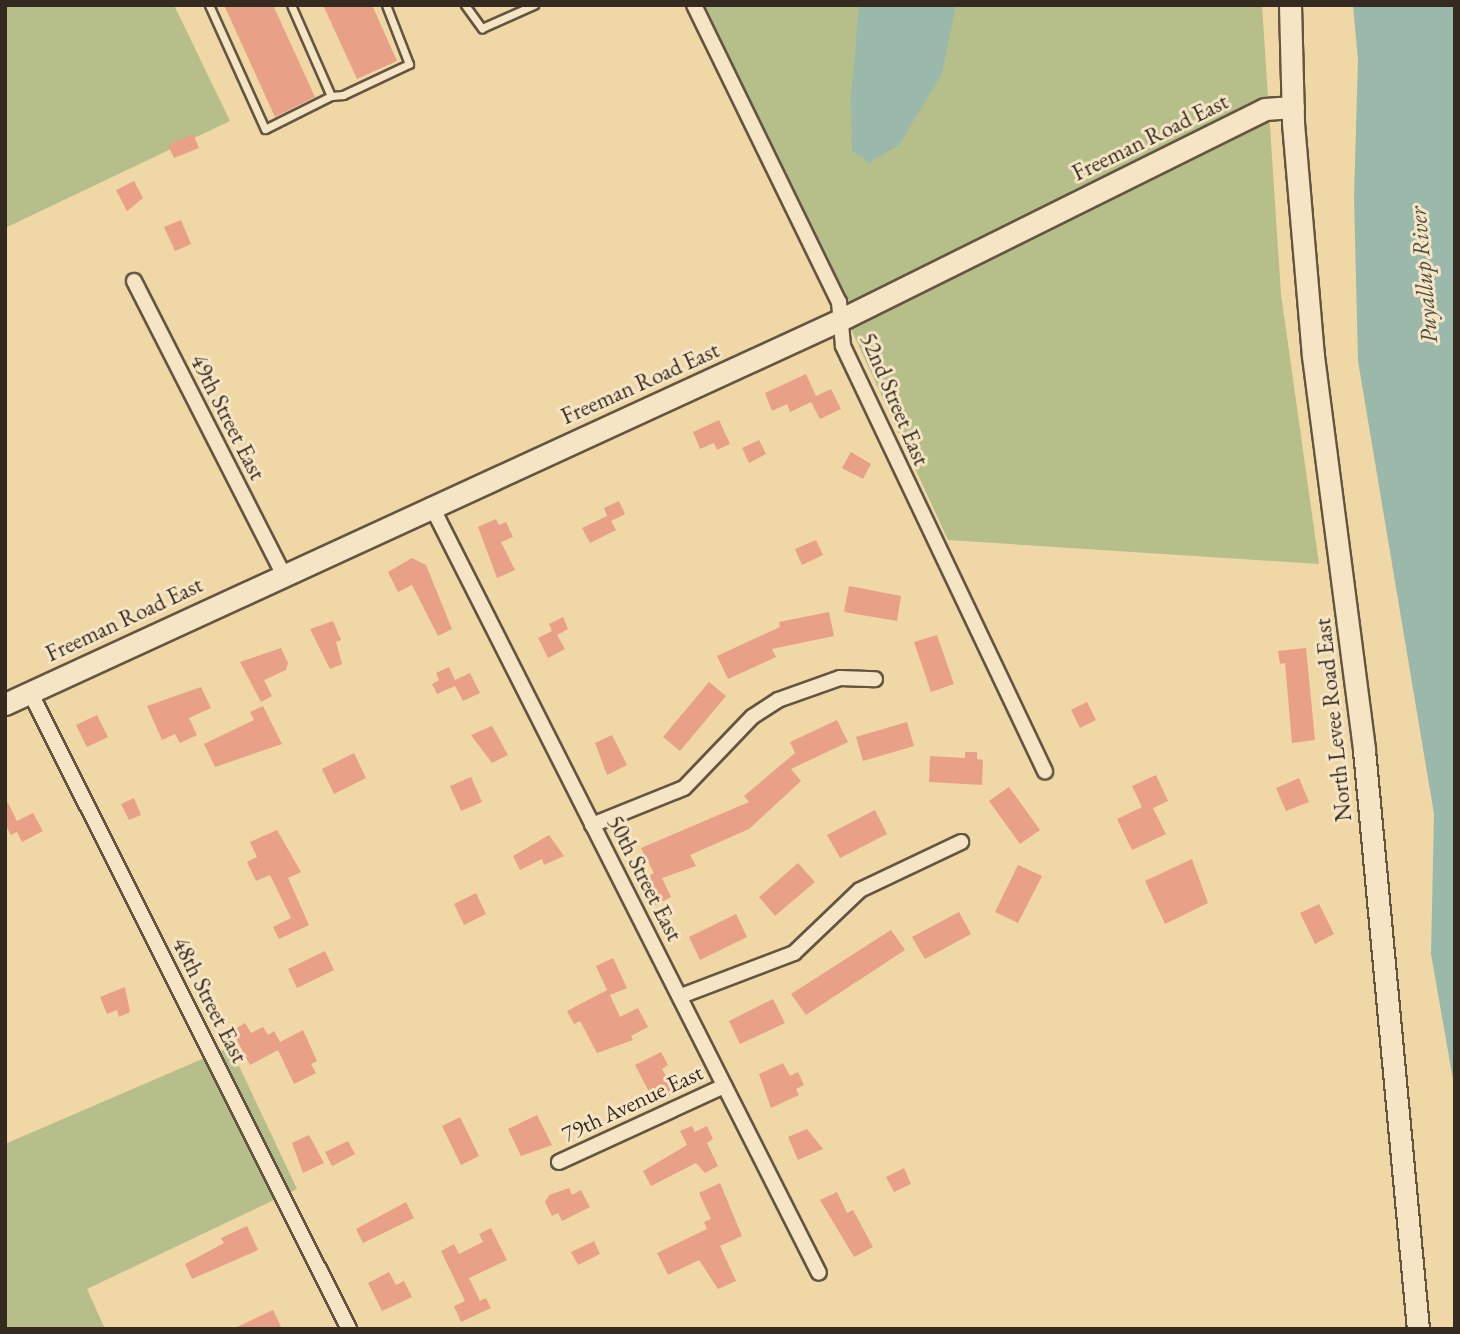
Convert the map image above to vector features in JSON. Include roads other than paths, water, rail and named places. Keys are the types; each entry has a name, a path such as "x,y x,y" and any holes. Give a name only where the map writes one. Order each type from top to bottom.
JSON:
{"street":[{"name":"52nd Street East","path":"694,5 839,302 843,346 1045,771"},
{"name":"North Levee Road East","path":"1290,5 1293,107 1313,356 1364,750 1418,1329"},
{"name":"Freeman Road East","path":"5,704 431,505 841,320 1265,109 1293,107"},
{"name":"49th Street East","path":"134,281 283,573"},
{"name":"50th Street East","path":"431,505 819,1273"},
{"path":"592,825 684,788 752,717 778,700 840,678 875,679"},
{"name":"48th Street East","path":"30,692 349,1329"},
{"path":"681,996 794,953 860,890 961,842"},
{"name":"79th Avenue East","path":"559,1162 724,1086"}],"lane":[{"path":"209,5 265,129 331,96 344,95 409,64 386,5"},
{"path":"290,5 331,96"},
{"path":"465,5 482,28 534,5"}],"water":[{"path":"859,5 956,5 942,74 899,145 869,163 852,151 851,98"},
{"name":"Puyallup River","path":"1353,5 1455,5 1455,1091 1431,954 1434,814 1358,361 1354,197 1358,60"}]}
